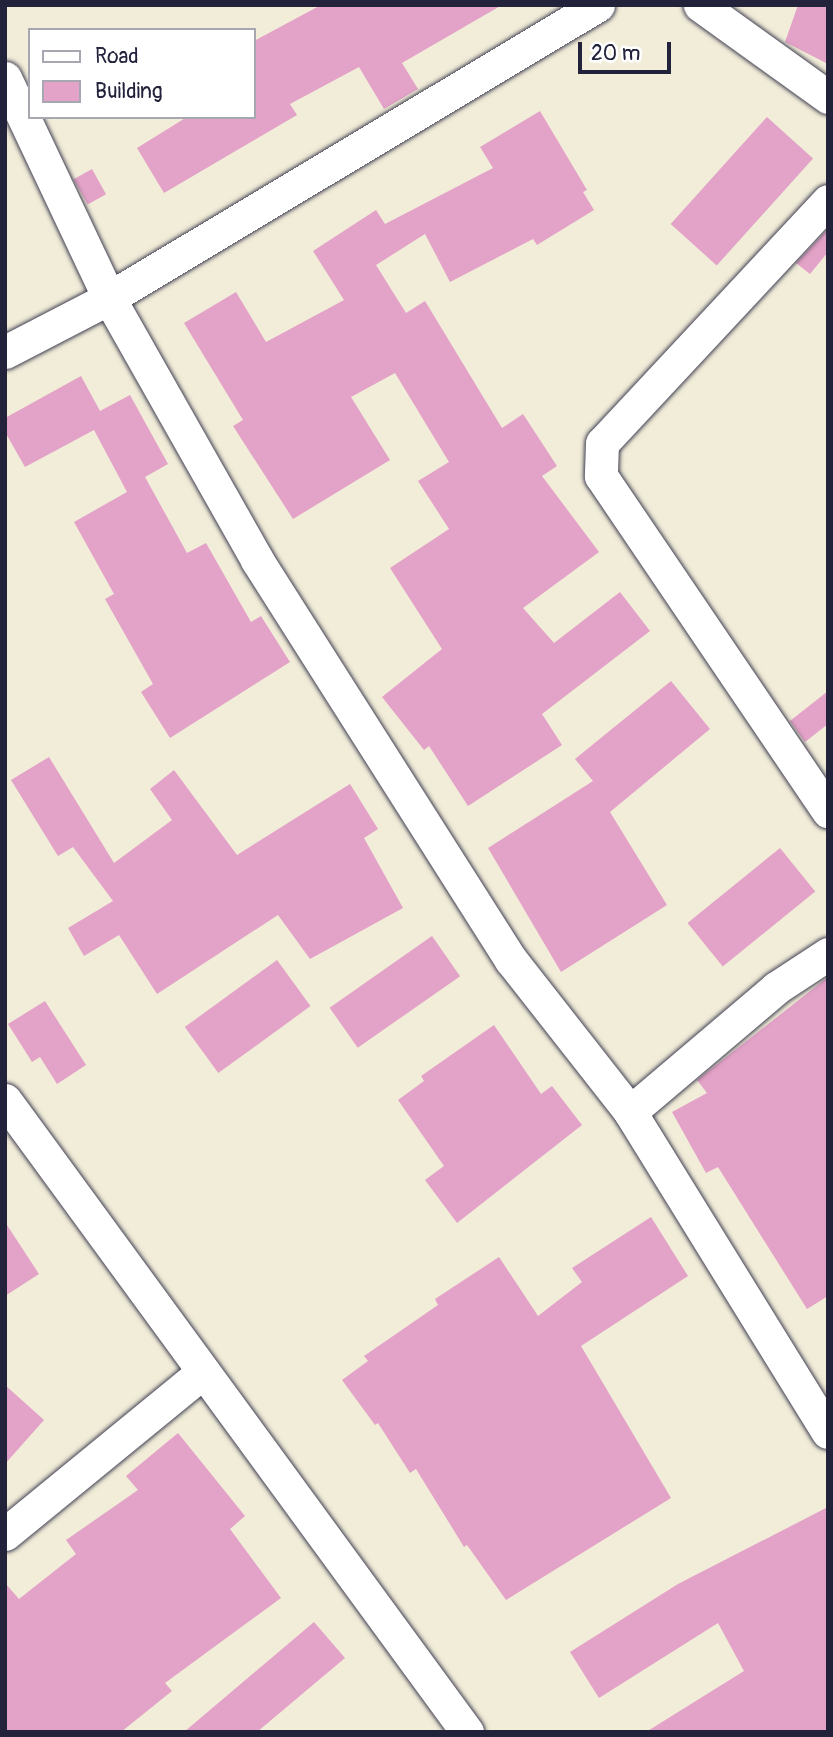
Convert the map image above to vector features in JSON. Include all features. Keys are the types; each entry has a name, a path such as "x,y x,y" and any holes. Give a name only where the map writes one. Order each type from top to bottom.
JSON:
{"street":[{"path":"5,352 109,298 598,5"},
{"path":"700,5 828,97"},
{"path":"5,78 109,298 257,560 511,960 630,1112 828,1432"},
{"path":"828,201 602,443 601,476 828,811"},
{"path":"630,1112 776,988 828,954"},
{"path":"5,1100 467,1732"},
{"path":"5,1534 202,1373"}],"building":[{"path":"321,5 502,5 402,63 418,89 384,109 359,67 290,104 297,115 164,193 137,148 184,119 256,119 256,40"},
{"path":"798,5 828,5 828,64 785,42"},
{"path":"540,111 587,190 583,192 594,210 537,245 533,239 450,282 425,234 376,265 406,313 425,301 502,428 523,414 557,466 542,476 599,552 523,608 554,643 620,592 650,631 542,714 562,745 468,806 429,746 424,750 382,697 442,649 390,568 449,529 418,481 449,462 395,373 351,397 390,460 293,519 233,426 243,420 184,323 236,292 266,342 344,300 313,251 376,210 385,224 493,168 480,147"},
{"path":"767,117 813,158 717,265 671,224"},
{"path":"92,169 106,194 88,205 74,179"},
{"path":"828,229 828,252 810,274 796,263"},
{"path":"81,376 100,411 130,395 168,464 145,477 187,553 206,543 251,622 261,616 290,662 170,738 141,692 153,684 105,599 114,594 74,522 127,492 94,430 25,467 5,432 5,418"},
{"path":"671,681 710,729 610,812 667,905 561,972 488,848 593,781 575,759"},
{"path":"828,691 828,724 805,742 790,721"},
{"path":"49,757 114,863 172,820 150,789 174,770 237,855 350,784 378,829 364,838 403,908 310,959 278,915 157,994 119,935 84,956 68,928 113,901 73,847 58,856 11,780"},
{"path":"780,848 815,892 723,966 688,923"},
{"path":"432,936 460,976 358,1048 330,1008"},
{"path":"277,960 311,1006 218,1073 185,1027"},
{"path":"828,977 828,1296 807,1309 718,1167 706,1173 672,1112 707,1093 697,1080"},
{"path":"45,1001 86,1065 57,1084 40,1057 32,1062 8,1024"},
{"path":"494,1025 541,1094 552,1086 582,1125 457,1223 425,1180 444,1166 398,1100 424,1081 421,1076"},
{"path":"651,1217 688,1276 581,1346 671,1498 506,1600 467,1545 464,1547 416,1469 410,1473 378,1423 375,1425 342,1380 368,1361 364,1356 438,1305 435,1299 499,1257 538,1316 582,1282 572,1268"},
{"path":"5,1222 39,1274 5,1296"},
{"path":"5,1385 44,1420 5,1464"},
{"path":"178,1433 245,1516 230,1529 281,1598 165,1683 172,1691 121,1732 5,1732 5,1583 19,1599 76,1554 66,1540 138,1490 126,1476"},
{"path":"828,1507 828,1732 646,1732 744,1671 718,1623 599,1698 570,1652 678,1584"},
{"path":"314,1622 345,1658 257,1732 184,1732"}]}
